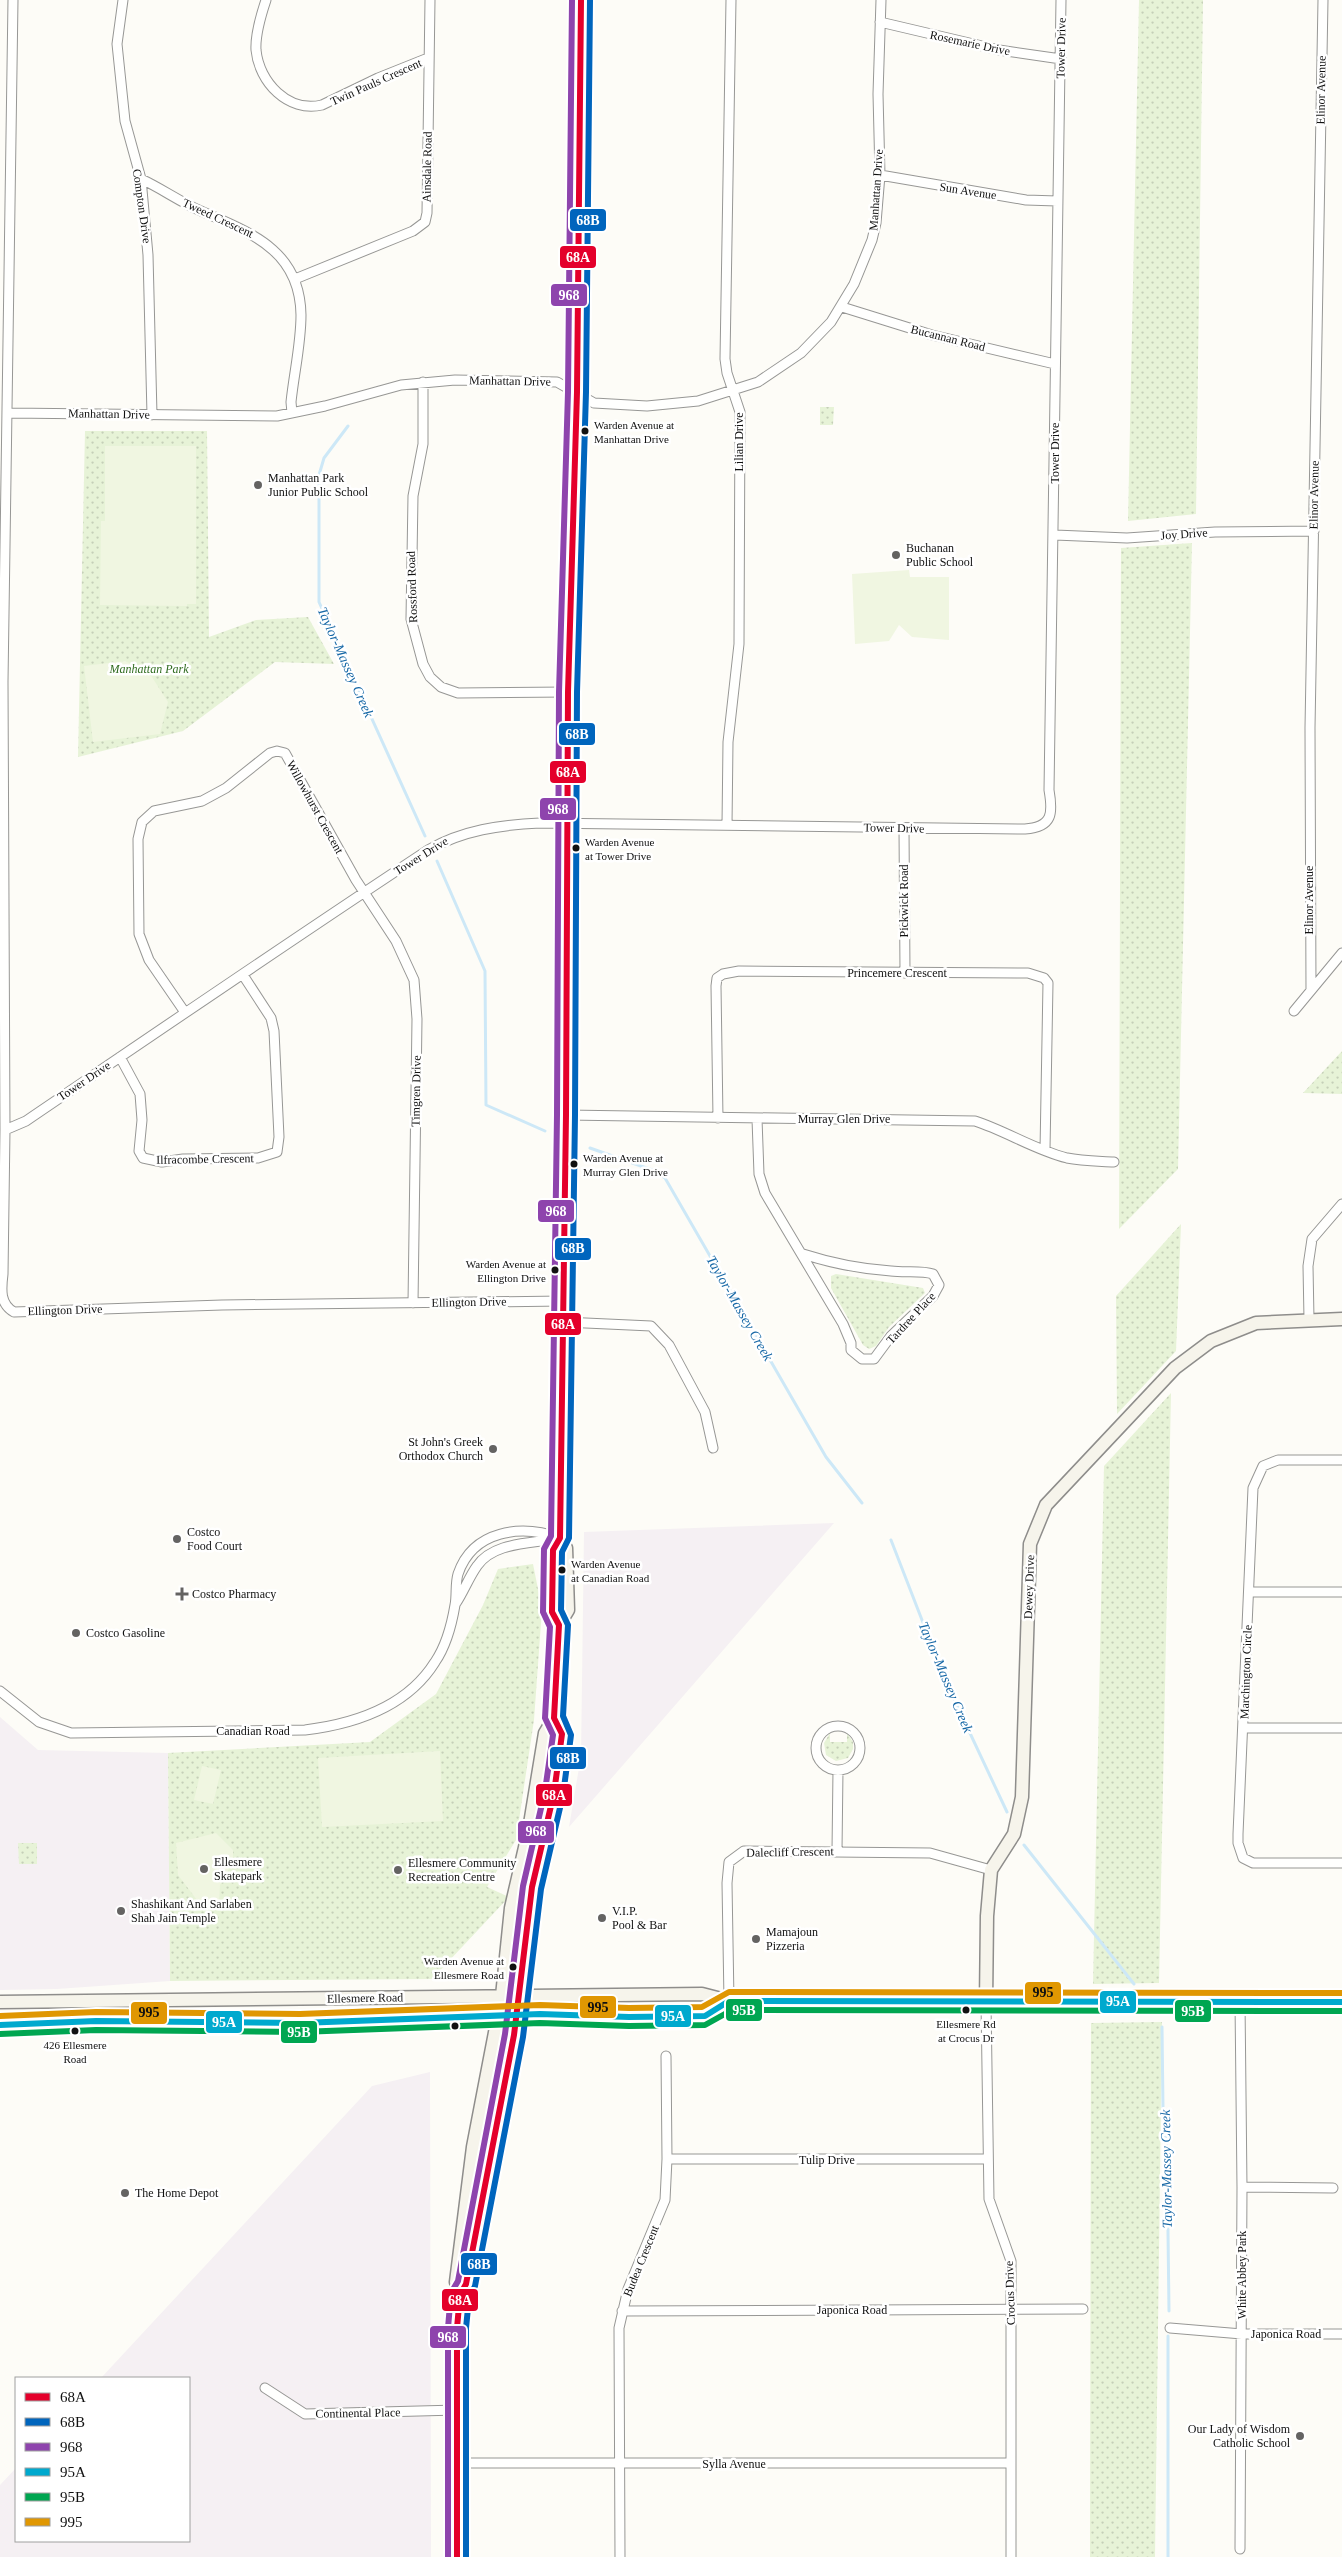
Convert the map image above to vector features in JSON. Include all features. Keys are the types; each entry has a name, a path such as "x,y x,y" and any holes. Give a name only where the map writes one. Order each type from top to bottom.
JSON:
{"main road":[{"path":"457,2557 457,2328 460,2295 456,2282 473,2147 502,1996 511,1908 529,1830 545,1733 554,1718 559,1625 568,1610 566,1548 560,1538 569,824 568,692 577,392 582,0"},
{"name":"Dewey Drive","path":"986,2003 987,1916 991,1870 1014,1834 1022,1797 1030,1544 1046,1505 1175,1368 1211,1341 1256,1322 1342,1319"},
{"path":"460,2295 468,2275 516,2015 532,1887 554,1794 562,1734 554,1718"},
{"name":"Ellesmere Road","path":"0,2002 702,1994 729,2001 986,2003 1342,2002"},
{"name":"Ellesmere Road","path":"0,2025 96,2021 300,2023 516,2015 704,2016 729,2001"},
{"path":"96,2002 96,2021"}],"street":[{"name":"Ellington Drive","path":"13,0 4,682 5,1130 3,1274 0,1292 6,1308 14,1312 222,1305 563,1301"},
{"name":"Compton Drive","path":"123,0 117,37 118,53 125,121 140,179 150,288 152,415"},
{"name":"Twin Pauls Crescent","path":"266,0 258,30 256,50 261,69 269,84 288,101 313,107 322,105 378,78 428,58"},
{"name":"Ainsdale Road","path":"295,279 413,231 425,222 427,213 430,0"},
{"name":"Lilian Drive","path":"727,825 728,742 738,644 740,412 727,373 725,359 731,0"},
{"name":"Manhattan Drive","path":"9,414 248,416 292,414 379,391 423,382 455,380 557,382 594,403 647,406 698,401 768,377 818,338 842,307 872,240 880,175 878,94 881,0"},
{"name":"Tower Drive","path":"5,1130 26,1121 184,1011 243,975 366,891 449,838 502,825 540,822 569,824 1026,829 1040,827 1049,820 1051,810 1049,790 1055,535 1055,364 1061,0"},
{"name":"Elinor Avenue","path":"1310,990 1309,865 1322,0"},
{"name":"Rosemarie Drive","path":"880,22 999,50 1060,59"},
{"name":"Sun Avenue","path":"880,175 1026,200 1057,201"},
{"name":"Tweed Crescent","path":"140,179 200,211 234,224 261,239 287,267 295,279 301,313 291,402 292,414"},
{"name":"Bucannan Road","path":"842,307 932,335 1055,364"},
{"name":"Rossford Road","path":"423,382 423,444 413,496 410,574 411,619 423,664 434,682 441,687 458,693 568,692"},
{"name":"Joy Drive","path":"1055,535 1127,538 1215,532 1314,531"},
{"name":"Willowhurst Crescent","path":"184,1011 149,960 138,934 138,838 142,822 154,811 202,801 226,788 270,753 277,751 284,753 356,880 366,891"},
{"name":"Pickwick Road","path":"904,828 905,973"},
{"name":"Timgren Drive","path":"366,891 396,940 414,980 417,995 413,1303"},
{"path":"1294,1011 1342,953"},
{"name":"Princemere Crescent","path":"718,1118 716,986 717,978 722,974 739,971 1028,973 1044,978 1048,983 1045,1150"},
{"name":"Ilfracombe Crescent","path":"120,1057 140,1094 142,1120 139,1151 144,1158 162,1162 182,1159 258,1158 277,1152 279,1137 274,1030 271,1018 243,975"},
{"name":"Murray Glen Drive","path":"566,1115 975,1121 998,1128 1045,1150 1072,1159 1114,1162"},
{"name":"Tardree Place","path":"758,1119 759,1174 765,1193 844,1324 851,1343 851,1350 866,1360 874,1359 891,1336 934,1296 939,1285 933,1274 926,1272 889,1271 838,1263 803,1254"},
{"path":"1309,1319 1308,1266 1312,1239 1342,1204"},
{"path":"564,1322 651,1326 669,1345 705,1412 713,1448"},
{"name":"Marchington Circle","path":"1342,1460 1278,1460 1262,1466 1253,1488 1238,1834 1242,1858 1254,1863 1342,1863"},
{"name":"Canadian Road","path":"456,1604 458,1576 465,1560 481,1542 501,1533 513,1532 541,1532 560,1538"},
{"name":"Canadian Road","path":"0,1691 39,1722 71,1733 305,1730 328,1728 373,1715 414,1688 441,1652 456,1604 477,1566 488,1555 505,1548 560,1538"},
{"path":"1249,1592 1342,1592"},
{"path":"837,1725 852,1730 860,1741 861,1748 860,1755 852,1766 838,1770 824,1765 816,1752 818,1737 830,1727 837,1725"},
{"path":"1244,1728 1342,1728"},
{"path":"837,1851 838,1770"},
{"name":"Dalecliff Crescent","path":"729,2001 727,1884 729,1862 744,1851 930,1853 991,1870"},
{"name":"White Abbey Park","path":"1240,2001 1242,2187 1240,2549"},
{"name":"Crocus Drive","path":"986,2003 987,2159 990,2206 1011,2261 1011,2557"},
{"name":"Budea Crescent","path":"620,2557 619,2328 628,2289 665,2200 668,2159 666,2056"},
{"name":"Tulip Drive","path":"668,2159 987,2159"},
{"path":"1242,2187 1333,2188"},
{"name":"Japonica Road","path":"622,2311 1083,2309"},
{"name":"Japonica Road","path":"1170,2328 1242,2334 1342,2334"},
{"name":"Continental Place","path":"265,2388 305,2414 457,2410"},
{"name":"Sylla Avenue","path":"458,2464 1010,2463"}],"shaded area":[{"path":"834,1523 569,1827 581,1756 584,1532"},
{"path":"0,1717 38,1750 168,1753 170,1981 57,1989 0,1990"},
{"path":"430,2072 431,2557 0,2557 0,2485 15,2469 15,2542 190,2542 190,2377 102,2377 372,2086"}],"green space":[{"path":"1139,0 1203,0 1196,514 1128,521"},
{"path":"820,407 834,407 833,425 820,425"},
{"name":"Manhattan Park","path":"85,431 207,431 209,637 256,620 308,617 334,664 275,662 183,731 78,757"},
{"path":"105,446 196,446 196,604 187,604 187,606 100,605 101,521 105,521"},
{"path":"1192,543 1178,1169 1119,1229 1121,548"},
{"path":"909,570 910,577 949,577 949,640 912,637 899,625 889,641 855,644 852,574"},
{"path":"125,661 150,674 168,702 160,734 93,742 84,666"},
{"path":"1342,1051 1342,1094 1303,1093"},
{"path":"1181,1224 1176,1351 1117,1414 1116,1296"},
{"path":"836,1274 923,1288 925,1293 889,1327 876,1346 869,1349 863,1345 831,1288 831,1276"},
{"path":"1171,1393 1159,1983 1093,1984 1104,1466"},
{"path":"533,1564 542,1609 534,1720 516,1840 487,1887 509,1897 432,1979 170,1981 168,1753 370,1742 436,1694 483,1605 498,1569"},
{"path":"830,1733 830,1742 847,1742 847,1733 853,1742 853,1749 848,1758 836,1761 826,1755 824,1743"},
{"path":"440,1751 443,1821 322,1827 318,1758"},
{"path":"202,1766 221,1770 213,1804 194,1800"},
{"name":"Ellesmere Skatepark","path":"216,1833 233,1850 233,1862 220,1885 219,1904 200,1904 178,1875 176,1843"},
{"path":"18,1843 37,1843 37,1864 19,1864"},
{"path":"1162,2022 1155,2557 1090,2557 1091,2023"}],"waterway":[{"name":"Taylor-Massey Creek","path":"348,426 324,458 319,475 319,602 425,836"},
{"name":"Taylor-Massey Creek","path":"437,861 485,971 486,1105 545,1131"},
{"name":"Taylor-Massey Creek","path":"590,1148 655,1171 665,1178 826,1457 862,1503"},
{"name":"Taylor-Massey Creek","path":"891,1540 946,1682 1007,1812"},
{"name":"Taylor-Massey Creek","path":"1024,1845 1134,1984"},
{"name":"Taylor-Massey Creek","path":"1162,2027 1163,2109 1167,2153 1169,2311"},
{"name":"Taylor-Massey Creek","path":"1168,2336 1168,2557"}],"transit line":[{"name":"968","path":"448,2557 448,2328 451,2293 458,2281 505,2034 523,1886 545,1791 553,1735 545,1718 550,1627 543,1612 544,1549 551,1536 557,1115 559,692 568,392 572,0"},
{"name":"68A","path":"457,2557 457,2328 460,2295 466,2284 514,2035 532,1887 554,1793 562,1734 554,1718 559,1625 552,1612 553,1550 560,1538 566,1115 568,692 577,392 581,0"},
{"name":"68B","path":"466,2557 466,2328 469,2298 475,2286 523,2037 541,1889 563,1795 571,1735 563,1716 568,1625 561,1610 562,1552 569,1538 575,1115 577,692 586,392 590,0"},
{"name":"995","path":"0,2016 96,2012 300,2014 540,2005 629,2008 702,2007 729,1992 1342,1993"},
{"name":"95A","path":"0,2025 96,2021 300,2023 540,2014 629,2017 705,2016 729,2001 1342,2002"},
{"name":"95B","path":"0,2034 96,2030 300,2032 540,2023 629,2026 705,2025 732,2010 1342,2011"}],"place":[{"name":"Warden Avenue at Manhattan Drive","path":"585,431"},
{"name":"Manhattan Park Junior Public School","path":"258,485"},
{"name":"Buchanan Public School","path":"896,555"},
{"name":"Warden Avenue at Tower Drive","path":"576,848"},
{"name":"Warden Avenue at Murray Glen Drive","path":"574,1164"},
{"name":"Warden Avenue at Ellington Drive","path":"555,1270"},
{"name":"St John's Greek Orthodox Church","path":"493,1449"},
{"name":"Costco Food Court","path":"177,1539"},
{"name":"Warden Avenue at Canadian Road","path":"562,1570"},
{"name":"Costco Pharmacy","path":"182,1594"},
{"name":"Costco Gasoline","path":"76,1633"},
{"name":"Ellesmere Skatepark","path":"204,1869"},
{"name":"Ellesmere Community Recreation Centre","path":"398,1870"},
{"name":"Shashikant And Sarlaben Shah Jain Temple","path":"121,1911"},
{"name":"V.I.P. Pool & Bar","path":"602,1918"},
{"name":"Mamajoun Pizzeria","path":"756,1939"},
{"name":"Warden Avenue at Ellesmere Road","path":"513,1967"},
{"name":"Ellesmere Rd at Crocus Dr","path":"966,2010"},
{"name":"426 Ellesmere Road","path":"75,2031"},
{"name":"The Home Depot","path":"125,2193"},
{"name":"Our Lady of Wisdom Catholic School","path":"1300,2436"}]}
